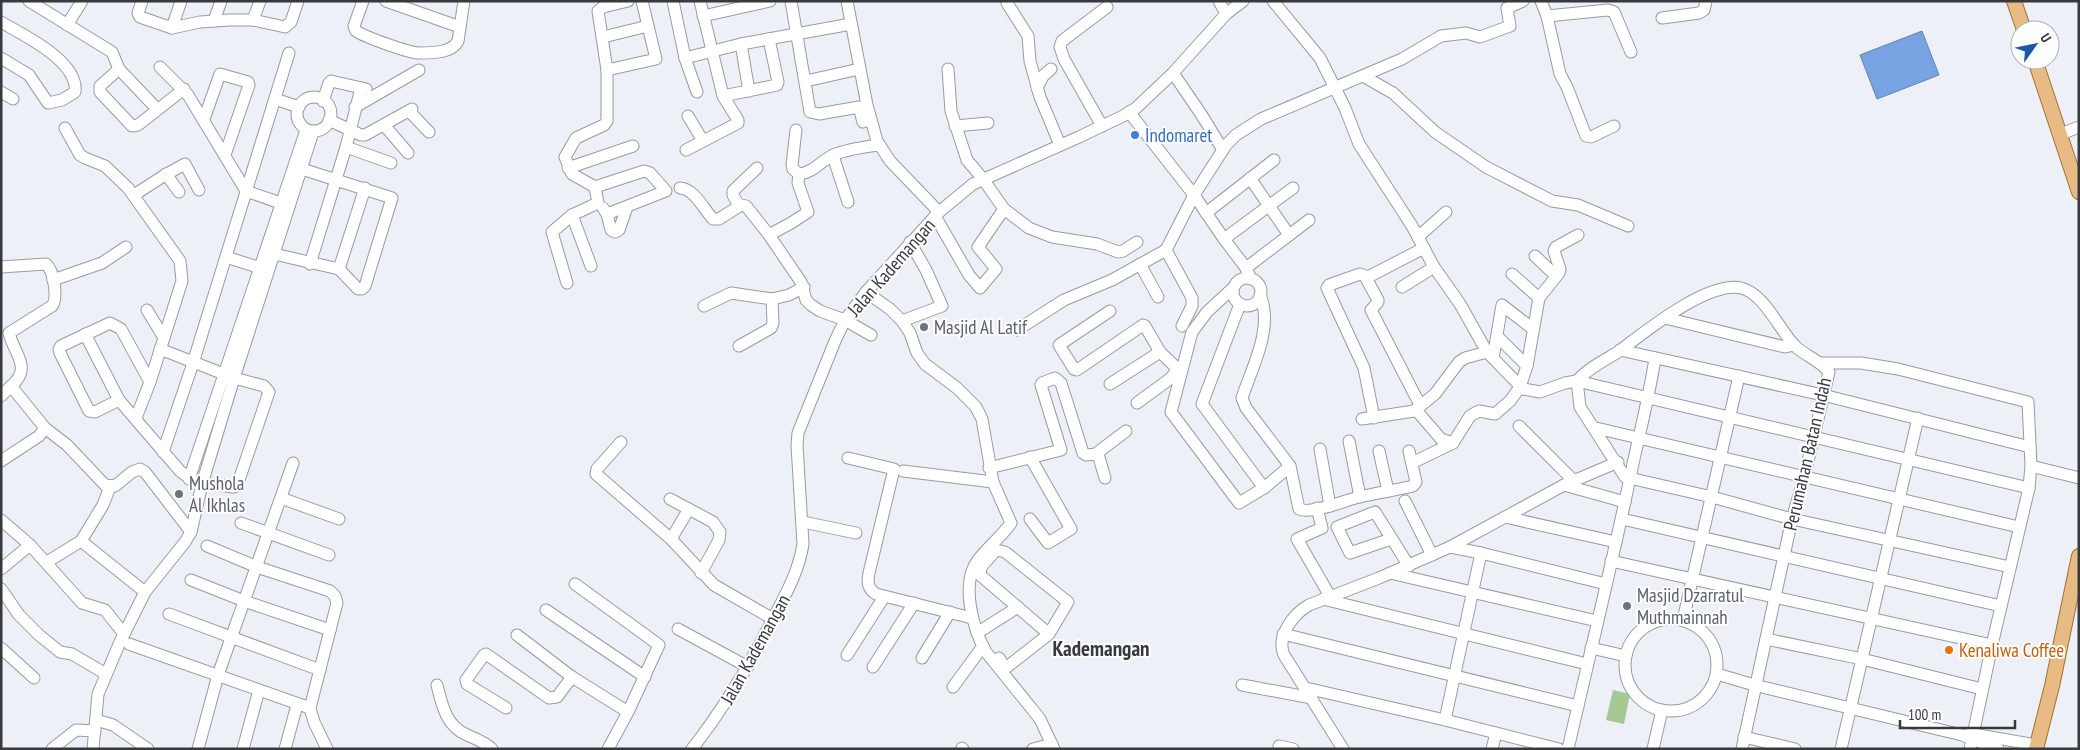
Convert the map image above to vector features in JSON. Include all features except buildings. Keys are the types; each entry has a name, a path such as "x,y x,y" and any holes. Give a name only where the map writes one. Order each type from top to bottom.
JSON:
{"main road":[{"path":"2014,1 2021,20"},
{"path":"2039,70 2079,192"},
{"path":"2037,747 2052,686 2079,556"}],"street":[{"path":"29,1 112,52 119,69 157,109"},
{"path":"67,25 82,1"},
{"path":"142,1 138,13 140,17 172,28 214,21 253,20 285,27 291,22 298,1"},
{"path":"172,28 180,1"},
{"path":"214,21 221,1"},
{"path":"253,20 260,1"},
{"path":"363,1 354,26 356,31 418,53 451,50 458,41 464,1"},
{"path":"386,1 460,27"},
{"path":"628,1 615,3 598,10 607,70 607,121 576,138 565,157 572,174 594,187 598,203 607,214 611,230 615,232 619,230 628,207"},
{"path":"607,70 656,59 642,1"},
{"path":"673,1 685,58 697,92"},
{"path":"686,150 738,122 722,96 700,1"},
{"path":"703,16 770,1"},
{"path":"791,1 810,112 819,114 859,107 866,134"},
{"path":"847,1 872,129 879,145 890,161 937,214 969,275 980,288 996,269 978,247 1004,209"},
{"path":"1219,1 1226,14"},
{"name":"Jalan Kademangan","path":"692,749 714,721 748,667 795,576 803,544 797,445 798,432 845,320 866,292 910,242 937,214 967,188 1129,112 1173,73 1226,14 1243,1"},
{"path":"1273,1 1320,58 1335,87 1358,144 1418,237 1434,267 1460,304 1490,355 1525,389 1540,392 1565,383 1577,381 2029,488"},
{"path":"1016,330 1064,300 1106,283 1166,250 1194,195 1223,150 1231,139 1261,119 1402,59 1446,34 1466,33 1480,36 1510,26 1507,8 1523,1"},
{"path":"1541,1 1547,16 1560,74 1586,136 1591,137 1614,126"},
{"path":"1662,18 1700,13 1704,10 1706,1"},
{"path":"1007,3 1028,36 1030,61 1037,88 1045,114 1060,145"},
{"path":"1547,16 1608,6 1616,15 1631,52"},
{"path":"1102,126 1064,59 1060,47 1062,41 1106,7"},
{"path":"1,22 56,56 66,67 75,85 75,92 62,100 48,103 29,75 1,58"},
{"path":"685,58 741,44 851,24"},
{"path":"603,37 648,26"},
{"path":"722,96 773,86 778,82 770,39"},
{"path":"741,44 749,91"},
{"path":"163,452 194,363 289,53"},
{"path":"160,67 184,88 246,191 286,205"},
{"path":"1037,88 1043,76 1051,68"},
{"path":"119,69 100,86 100,92 134,127 184,88"},
{"path":"948,69 951,111 966,160 983,179 1004,209 1029,228 1052,237 1097,244 1118,252 1138,242"},
{"path":"355,107 419,70"},
{"path":"806,82 856,70"},
{"path":"1173,73 1223,150"},
{"path":"204,119 220,74 248,82 249,85 225,155"},
{"path":"1363,76 1393,93 1435,132 1486,167 1552,201 1578,205 1628,226"},
{"path":"323,101 330,81 380,91"},
{"path":"310,264 346,147 361,88"},
{"path":"1,92 13,99"},
{"path":"314,97 323,101 330,111 329,120 321,130 310,131 300,125 297,118 298,107 306,99 314,97"},
{"path":"275,99 298,107"},
{"path":"329,120 361,135 365,135 410,110 429,132"},
{"path":"1129,112 1194,195 1259,285 1260,296 1265,308 1263,329 1259,351 1242,398 1246,408 1290,466 1299,509 1330,506 1415,484 1409,451"},
{"path":"688,116 703,141"},
{"path":"955,126 988,123"},
{"path":"384,125 408,153"},
{"path":"2061,134 2079,127"},
{"path":"65,128 80,155 105,166 134,195 180,262 182,281 150,382 136,418"},
{"path":"796,130 792,165 793,169 799,174 805,173 832,156 856,148 879,145"},
{"path":"265,269 274,254 286,205 302,169 310,131"},
{"path":"190,479 230,376 310,131"},
{"path":"568,168 633,146"},
{"path":"346,147 391,163"},
{"path":"832,156 848,202"},
{"path":"1206,212 1274,160"},
{"path":"134,195 185,164 199,190"},
{"path":"739,206 733,195 734,191 757,168"},
{"path":"274,254 339,270 358,289 364,288 392,198 388,195 302,169"},
{"path":"594,187 644,171 650,173 666,191 607,214"},
{"path":"166,174 179,192"},
{"path":"769,235 808,212 798,183 799,174"},
{"path":"1250,178 1289,235"},
{"path":"339,270 365,188"},
{"path":"680,188 685,188 691,193 713,219 719,219 739,206 743,205 750,209 804,287 806,300 816,309 845,320 871,335"},
{"path":"1224,239 1293,188"},
{"path":"567,283 552,232 572,215 598,203"},
{"path":"1418,237 1446,212"},
{"path":"572,215 590,266"},
{"path":"1290,466 1264,488 1239,504 1175,419 1171,410 1179,371 1196,326 1242,279 1308,220"},
{"path":"1412,463 1453,443 1470,416 1479,411 1491,414 1500,412 1525,389 1527,366 1539,298 1560,270 1554,256 1554,251 1556,247 1578,235"},
{"path":"902,321 942,306 926,270 910,242"},
{"path":"53,280 102,263 126,247"},
{"path":"1374,418 1364,368 1327,288 1329,285 1360,274 1368,277 1424,248"},
{"path":"1166,250 1192,298 1192,306 1182,326"},
{"path":"1535,256 1556,276"},
{"path":"226,257 265,269"},
{"path":"1,267 46,264 52,271 54,304 9,333 22,370 19,379 1,396"},
{"path":"1140,264 1158,297"},
{"path":"1402,287 1434,267"},
{"path":"1512,274 1539,298"},
{"path":"1368,277 1368,283 1378,300 1371,310 1418,407 1441,439 1453,443"},
{"path":"704,306 731,293 772,299 789,295 804,287"},
{"path":"1234,287 1234,296 1240,304 1252,305 1260,296"},
{"name":"Perumahan Batan Indah","path":"1577,381 1665,318 1700,297 1733,288 1743,289 1754,294 1774,316 1794,345 1829,372 1804,478 1792,518 1776,597 1754,685 1742,749"},
{"path":"866,292 890,309 902,321 910,334 920,358 957,388 976,407 982,419 989,468 1011,524 978,560 971,572 970,600 972,618 979,631 1006,667 1049,634 1068,602 1005,552 996,550 981,567 980,574 1049,634"},
{"path":"739,346 771,328 773,323 772,299"},
{"path":"1240,304 1202,404 1264,488"},
{"path":"1490,355 1497,336 1502,305 1533,330"},
{"path":"147,310 164,338"},
{"path":"1110,311 1059,345 1074,369 1077,370 1143,325 1160,352 1179,371"},
{"path":"1665,318 1785,347 1794,345"},
{"path":"119,400 95,412 89,411 59,349 61,346 110,323 121,329 150,382"},
{"path":"85,334 119,400 163,452 190,479 202,484 233,487 239,484 269,392 264,386 230,376 160,349"},
{"path":"1497,336 1527,366"},
{"path":"1620,350 1823,395 2030,447"},
{"path":"1110,384 1160,352"},
{"path":"1362,419 1374,418 1418,407 1434,394 1459,362 1490,355"},
{"path":"1568,749 1622,519 1628,477 1649,398 1655,358"},
{"path":"1820,364 1861,363 1898,369 2026,400 2028,404 2031,466 2029,488 1969,740"},
{"path":"1137,404 1179,371"},
{"path":"93,749 98,694 106,674 126,639 145,592 191,532 230,376"},
{"path":"1683,620 1739,376"},
{"path":"989,468 1061,449 1041,385 1055,378 1061,383 1083,453 1086,455 1097,453 1126,431"},
{"path":"1577,381 1578,402 1628,477 1889,541 2010,567"},
{"path":"11,386 45,428 67,445 100,481 110,487"},
{"path":"1841,749 1918,418"},
{"path":"1518,426 1569,483 1625,502"},
{"path":"1,462 39,436 45,428"},
{"path":"1596,428 2019,527"},
{"path":"1349,441 1360,497"},
{"path":"621,442 597,468 596,474 670,539 714,585 773,619"},
{"path":"1320,450 1330,506"},
{"path":"1379,451 1388,491"},
{"path":"1097,453 1105,478"},
{"path":"1030,457 1071,529 1048,543 1030,519"},
{"path":"848,458 894,469 867,581 872,592 972,618"},
{"path":"1343,749 1282,651 1283,634 1303,608 1325,595 1409,566 1450,547 1569,483 1618,462"},
{"path":"198,749 218,675 293,463"},
{"path":"2031,466 2079,478"},
{"path":"47,562 81,541 102,506 110,487 118,484 136,470 143,471 191,532"},
{"path":"903,471 993,482"},
{"path":"280,498 338,519"},
{"path":"670,499 713,522 720,532 719,540 701,573"},
{"path":"1405,502 1432,555"},
{"path":"1317,508 1322,528 1297,539 1325,595 1464,634 1587,664"},
{"path":"670,539 689,509"},
{"path":"1391,539 1350,553 1337,527 1375,512 1409,566"},
{"path":"1505,517 1616,542"},
{"path":"1622,519 2001,606"},
{"path":"1,520 47,562 82,603 105,610 126,639 297,705 310,708"},
{"path":"803,522 856,533"},
{"path":"241,523 329,555"},
{"path":"81,541 145,592"},
{"path":"1,570 30,545"},
{"path":"207,546 257,567 334,594 337,603 310,708 314,722 327,749"},
{"path":"1450,547 1606,584"},
{"path":"1446,720 1481,554"},
{"path":"1611,561 1992,645"},
{"path":"1390,573 1597,621"},
{"path":"190,580 244,601 330,630"},
{"path":"575,584 658,645 645,677 608,749"},
{"path":"1,589 19,615 60,652 72,654 106,674"},
{"path":"847,655 884,596"},
{"path":"874,667 914,603"},
{"path":"979,631 1018,607"},
{"path":"546,610 645,677"},
{"path":"922,658 950,612"},
{"path":"168,614 320,670"},
{"path":"1683,620 1696,626 1706,635 1714,647 1717,660 1717,674 1712,688 1703,699 1691,707 1677,711 1662,710 1650,706 1639,697 1631,686 1626,674 1626,656 1635,636 1645,627 1657,621 1683,620"},
{"path":"678,629 748,667"},
{"path":"979,631 983,646 1040,719 1053,746 1033,749"},
{"path":"1283,634 1578,706"},
{"path":"518,635 572,677 628,712"},
{"path":"1766,639 1862,659 1982,689"},
{"path":"953,687 983,646"},
{"path":"1,648 34,678"},
{"path":"1591,648 1626,656"},
{"path":"506,708 467,684 466,680 484,654 549,698 557,697 572,677"},
{"path":"1717,674 1998,749"},
{"path":"437,685 443,709 455,728 484,742 492,749"},
{"path":"1242,685 1309,693 1446,720 1559,749"},
{"path":"243,749 258,690"},
{"path":"285,749 297,705"},
{"path":"1653,749 1662,710"},
{"path":"52,749 76,730 113,725 148,749"},
{"path":"1492,749 1496,733"},
{"path":"1744,737 1796,749"},
{"path":"1969,740 2037,747"},
{"path":"1279,746 1293,749"}],"green space":[{"path":"1613,690 1630,694 1624,724 1606,720"}],"water":[{"path":"1922,31 1939,75 1877,99 1860,55"}],"place":[{"name":"Indomaret","path":"1135,135"},
{"name":"Masjid Al Latif","path":"924,327"},
{"name":"Mushola Al Ikhlas","path":"179,494"},
{"name":"Masjid Dzarratul Muthmainnah","path":"1627,606"},
{"name":"Kenaliwa Coffee","path":"1949,650"}],"district":[{"name":"Kademangan","path":"1101,648"}]}
